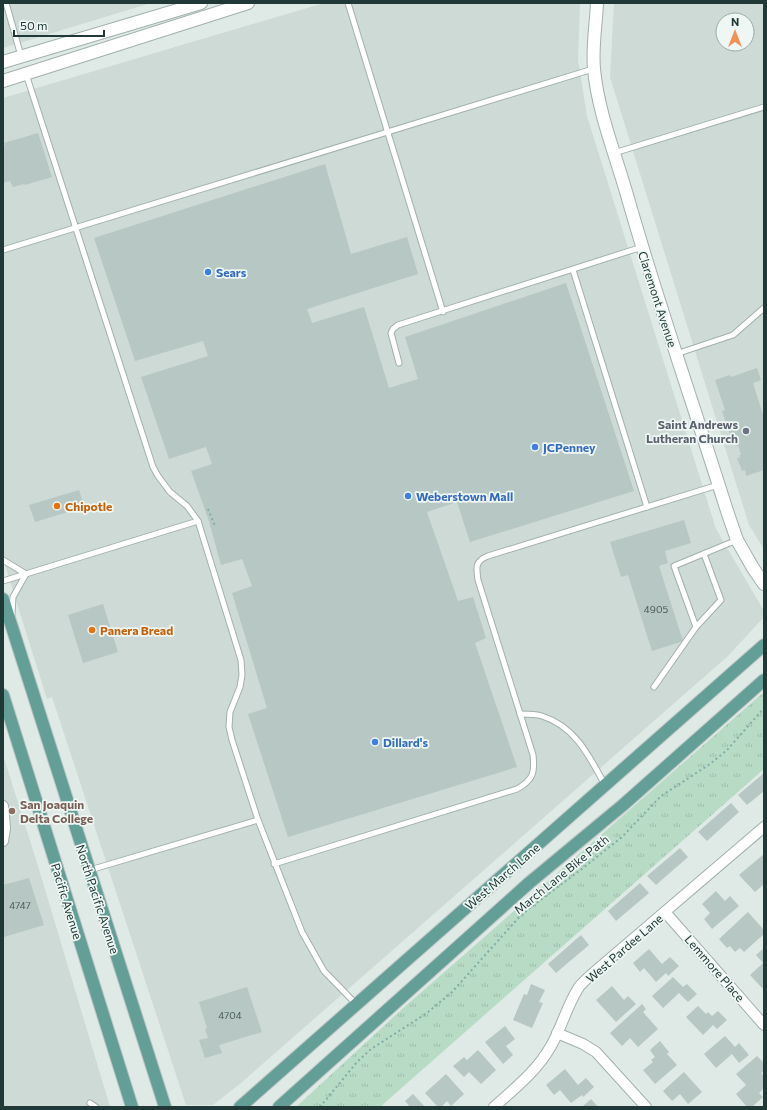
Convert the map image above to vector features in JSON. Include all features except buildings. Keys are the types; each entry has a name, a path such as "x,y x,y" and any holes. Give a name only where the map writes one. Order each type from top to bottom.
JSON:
{"main road":[{"name":"North Pacific Avenue","path":"3,599 165,1107"},
{"name":"West March Lane","path":"240,1107 764,645"},
{"name":"West March Lane","path":"279,1107 529,883 622,805 764,680"},
{"name":"Pacific Avenue","path":"3,695 132,1107"}],"street":[{"path":"3,62 200,3"},
{"path":"3,81 248,3"},
{"name":"Claremont Avenue","path":"597,3 594,69 598,97 604,122 642,248 737,540 764,584"},
{"path":"3,806 5,828 3,841"},
{"name":"West Pardee Lane","path":"494,1107 529,1076 541,1062 557,1033 569,1004 580,986 592,974 764,827"},
{"name":"Lemmore Place","path":"665,912 764,1025"},
{"path":"557,1033 583,1044 596,1052 646,1107"}],"lane":[{"path":"6,3 21,56"},
{"path":"348,3 443,312"},
{"path":"3,250 594,69"},
{"path":"26,74 153,467 170,492 187,506 198,522 241,660 242,675 240,687 230,712 229,727 258,820 302,932 324,971 356,1004"},
{"path":"614,153 764,107"},
{"path":"399,363 391,333 398,325 642,248"},
{"path":"572,270 647,507"},
{"path":"676,354 733,335 764,308"},
{"path":"274,864 517,789 526,784 532,778 534,766 533,755 478,580 476,570 478,564 482,559 488,556 718,485"},
{"path":"3,581 198,522"},
{"path":"696,627 674,566 737,540"},
{"path":"654,687 696,627 722,600 704,554"},
{"path":"3,560 26,574"},
{"path":"12,627 13,597 26,574"},
{"path":"520,714 541,716 559,723 577,738 605,785"},
{"path":"89,870 258,820"},
{"path":"90,1104 96,1107"}],"path":[{"path":"208,509 215,526"},
{"name":"March Lane Bike Path","path":"320,1107 356,1062 371,1049 427,1013 452,992 522,914 584,868 622,837 661,796 710,764 727,750 764,708"}],"shaded area":[{"path":"3,3 151,3 3,48"},
{"name":"Weberstown Mall","path":"324,3 580,3 578,60 587,116 716,529 764,611 764,617 728,656 241,1083 213,1105 186,1105 52,697 47,699 3,559 3,98"},
{"path":"614,3 764,3 764,549 749,525 610,77"},
{"path":"3,755 38,866 110,1107 3,1107"}],"green space":[{"path":"764,692 764,769 380,1107 296,1107 401,1010"}],"place":[{"name":"Sears","path":"208,272"},
{"name":"Saint Andrews Lutheran Church","path":"746,431"},
{"name":"JCPenney","path":"535,447"},
{"name":"Weberstown Mall","path":"408,496"},
{"name":"Chipotle","path":"57,506"},
{"name":"Panera Bread","path":"92,630"},
{"name":"Dillard's","path":"375,742"},
{"name":"San Joaquin Delta College","path":"12,811"}]}
